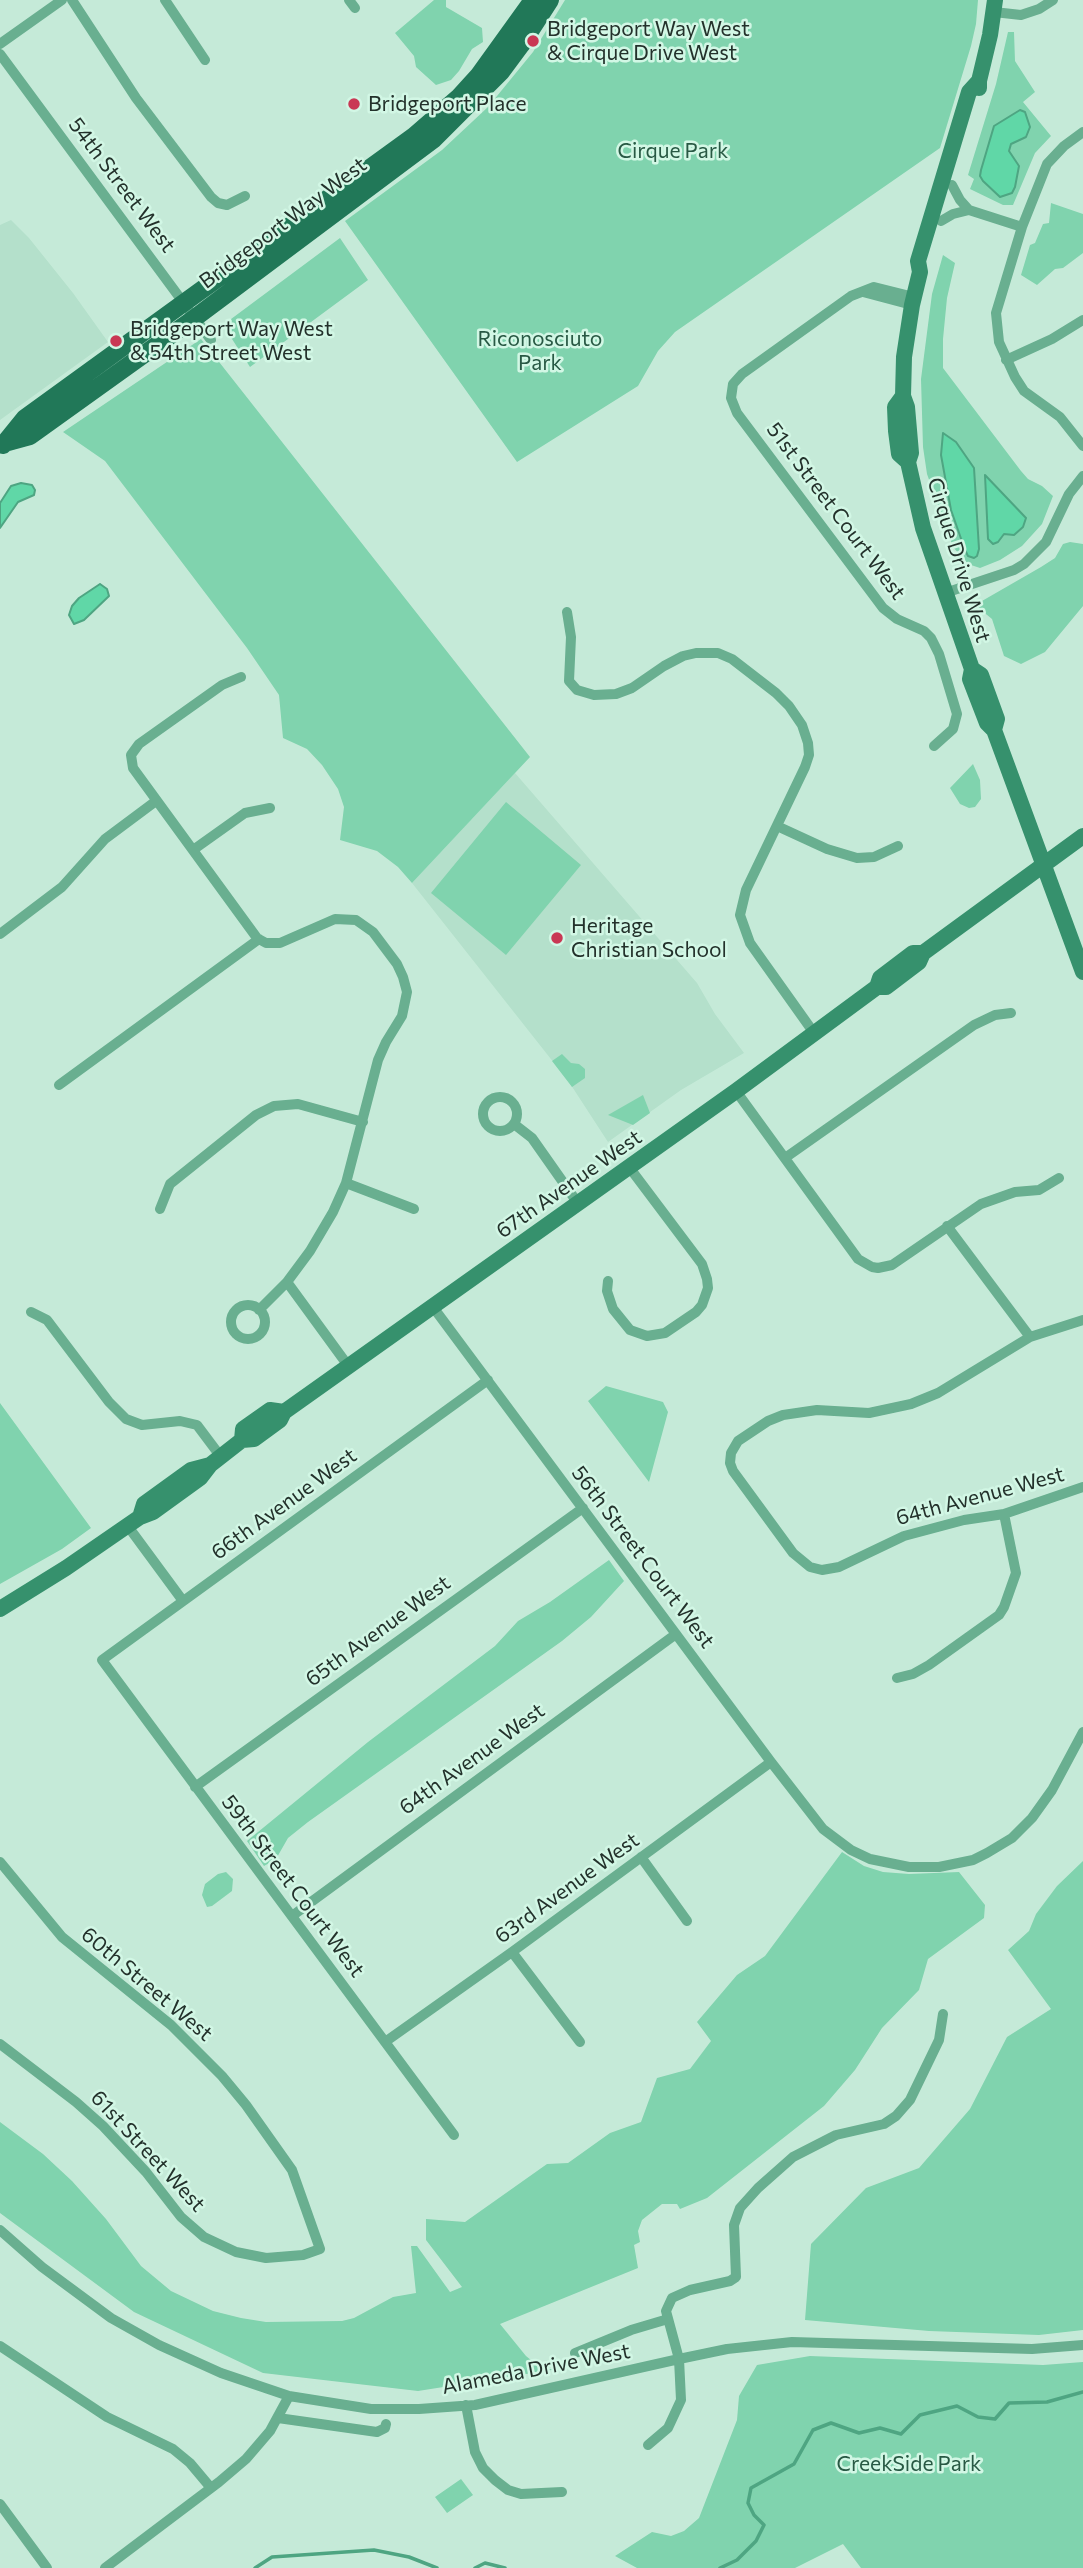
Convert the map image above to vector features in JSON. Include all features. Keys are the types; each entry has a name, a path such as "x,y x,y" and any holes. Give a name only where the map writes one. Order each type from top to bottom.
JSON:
{"main road":[{"name":"Bridgeport Way West","path":"4,444 30,436 436,118 480,75 533,0"},
{"name":"Bridgeport Way West","path":"191,310 434,139 501,72 522,45 550,0"}],"street":[{"path":"0,44 62,0"},
{"path":"72,0 136,99 211,197 218,203 227,205 245,196"},
{"path":"164,0 205,60"},
{"path":"994,6 1021,15 1039,9 1053,0"},
{"name":"Cirque Drive West","path":"920,272 929,263 980,93 979,81 994,6"},
{"name":"54th Street West","path":"0,54 211,340"},
{"name":"Cirque Drive West","path":"979,81 970,92 918,261 920,272 904,357 903,396 907,407 911,453 908,462 920,519 944,593 972,669 981,675 997,719 994,730 1083,972"},
{"path":"1083,132 1063,146 1047,164 1021,227 996,313 998,337 1006,360 1024,391 1060,417 1083,446"},
{"path":"952,186 969,210 1021,227"},
{"path":"941,221 953,214 969,210"},
{"name":"51st Street Court West","path":"913,301 874,287 844,300 742,374 734,381 731,393 732,404 737,413 883,608 894,617 924,631 935,645 954,698 957,719 950,733 934,746"},
{"path":"1006,360 1052,340 1083,320"},
{"path":"944,593 1014,570 1024,564 1046,542 1069,494 1083,476"},
{"path":"567,611 571,637 569,681 577,690 606,696 616,694 632,688 672,661 696,653 709,652 732,659 789,706 806,733 808,755 801,778 741,907 742,925 757,954 814,1033"},
{"path":"241,677 222,685 142,742 133,750 130,758 135,771 259,939 271,944 280,943 335,919 351,919 370,929 400,971 407,992 404,1010 378,1060 369,1087 363,1122 346,1183 322,1232 287,1282 259,1310"},
{"path":"0,934 73,877 105,839 156,801"},
{"path":"192,850 245,813 270,808"},
{"path":"777,826 827,849 857,858 874,857 898,846"},
{"name":"67th Avenue West","path":"0,1609 134,1521 144,1504 191,1470 216,1461 242,1440 254,1438 280,1420 284,1412 736,1091 877,986 886,987 919,962 923,953 1083,836"},
{"path":"59,1085 259,939"},
{"path":"785,1158 974,1024 995,1015 1011,1013"},
{"path":"736,1091 858,1259 872,1267 892,1265 947,1226 992,1199 1015,1192 1039,1190 1059,1178"},
{"path":"160,1209 170,1184 256,1115 274,1106 298,1104 363,1122"},
{"path":"514,1124 532,1138 577,1202"},
{"path":"608,1281 609,1300 618,1316 630,1330 648,1336 665,1333 695,1312 702,1305 708,1288 702,1264 629,1167"},
{"path":"346,1183 414,1209"},
{"path":"947,1226 1030,1337 1083,1320"},
{"path":"287,1282 349,1367"},
{"name":"56th Street Court West","path":"433,1307 771,1762 823,1829 851,1850 870,1859 909,1867 939,1867 973,1860 1012,1838 1032,1818 1052,1790 1083,1732"},
{"path":"32,1312 47,1320 109,1402 126,1419 142,1425 180,1421 197,1425 216,1461"},
{"name":"64th Avenue West","path":"1030,1337 925,1399 897,1408 869,1413 817,1410 783,1415 768,1421 738,1441 731,1452 730,1463 733,1471 793,1553 810,1567 822,1570 832,1569 904,1536 964,1520 1004,1514 1083,1487"},
{"name":"66th Avenue West","path":"102,1660 488,1380"},
{"name":"65th Avenue West","path":"195,1787 583,1508"},
{"path":"897,1678 913,1674 929,1665 999,1615 1016,1573 1004,1514"},
{"path":"134,1521 183,1601"},
{"name":"64th Avenue West","path":"292,1916 676,1634"},
{"name":"59th Street Court West","path":"102,1660 454,2135"},
{"name":"63rd Avenue West","path":"385,2042 771,1762"},
{"path":"641,1857 687,1921"},
{"name":"60th Street West","path":"0,1862 62,1937 171,2025 205,2058 246,2105 292,2170 320,2249"},
{"path":"512,1952 580,2042"},
{"path":"648,2445 668,2428 681,2400 679,2358 666,2311 668,2305 678,2294 730,2281 736,2277 734,2225 740,2208 793,2157 817,2143 854,2129 884,2124 902,2110 910,2100 939,2040 943,2014"},
{"name":"61st Street West","path":"0,2043 103,2126 146,2172 181,2217 204,2237 236,2252 266,2258 284,2258 320,2249"},
{"name":"Alameda Drive West","path":"0,2230 42,2267 111,2318 159,2345 221,2373 289,2396 371,2409 466,2405 679,2358 727,2349 792,2342 1032,2349 1083,2345"},
{"path":"575,2353 631,2330 668,2319"},
{"path":"0,2346 107,2417 173,2449 190,2463 211,2488"},
{"path":"105,2568 211,2488 258,2447 289,2396"},
{"path":"466,2405 475,2452 495,2480 508,2490 522,2494 562,2493"},
{"path":"278,2418 377,2432 385,2428 386,2424"},
{"path":"0,2504 47,2568"}],"shaded area":[{"path":"1020,110 1025,112 1030,127 1026,137 1011,144 1009,151 1019,166 1015,187 1012,193 1000,197 983,181 981,170 994,126"},
{"path":"11,220 73,293 108,342 0,420 0,225"},
{"path":"943,433 956,442 974,468 979,549 974,558 968,556 965,550 951,510 941,455"},
{"path":"985,475 1026,518 1023,527 1014,535 1004,534 993,544 988,539"},
{"path":"21,483 32,485 34,495 18,502 0,528 0,503 11,486"},
{"path":"100,584 107,589 109,596 84,620 74,624 69,615 72,606"},
{"name":"Heritage Christian School","path":"515,773 697,983 715,1014 744,1053 681,1090 608,1142 569,1082 412,883"}],"green space":[{"path":"434,0 446,0 446,7 482,28 483,42 472,49 451,80 436,85 416,67 414,56 395,33"},
{"name":"Cirque Park","path":"565,0 978,0 971,46 940,148 675,332 658,351 638,386 517,462 345,221 442,150 488,107 533,52"},
{"path":"1008,32 1014,32 1015,61 1035,92 1023,102 1051,136 1035,153 1013,205 1003,205 970,189 974,179 968,175 996,84"},
{"path":"1051,203 1083,214 1083,253 1063,268 1055,269 1037,285 1021,275 1030,245 1035,243 1043,224 1049,223"},
{"path":"340,238 368,280 250,367 223,325"},
{"path":"943,255 955,263 947,298 943,368 1021,471 1053,496 1042,524 1022,546 1000,560 980,568 968,564 953,547 927,474 923,447 921,379 932,294"},
{"path":"201,339 530,757 412,883 398,867 377,851 340,840 344,807 338,789 307,749 283,738 279,695 247,648 105,461 63,432"},
{"path":"1063,544 1083,544 1083,606 1045,652 1021,664 1004,656 992,619 975,605 1055,558"},
{"path":"973,764 980,780 981,799 975,807 969,808 960,804 950,788"},
{"path":"506,802 581,865 506,955 431,893"},
{"path":"562,1054 571,1063 579,1064 585,1069 585,1078 572,1087 552,1061"},
{"path":"643,1095 650,1113 633,1125 608,1115"},
{"path":"606,1386 663,1402 668,1412 649,1482 588,1401"},
{"path":"0,1403 91,1528 62,1549 0,1584"},
{"path":"609,1560 624,1581 591,1617 562,1641 308,1822 288,1838 276,1859 264,1866 247,1841 368,1742 495,1646 518,1621"},
{"path":"842,1852 864,1866 883,1872 959,1872 985,1905 984,1918 928,1959 919,1990 882,2028 855,2070 824,2106 707,2198 680,2209 677,2204 662,2204 642,2220 638,2231 640,2242 634,2245 638,2268 500,2324 526,2356 542,2369 558,2369 418,2391 263,2373 134,2312 0,2213 0,2122 43,2154 72,2181 106,2219 141,2266 171,2291 213,2311 266,2322 342,2321 354,2318 393,2297 416,2293 411,2246 417,2246 450,2292 462,2287 426,2240 426,2219 465,2222 547,2164 568,2163 610,2133 641,2122 657,2078 690,2069 711,2041 697,2022 737,1975 765,1956"},
{"path":"1083,1861 1083,2330 1039,2335 929,2331 805,2320 811,2244 866,2188 919,2168 970,2109 1007,2037 1051,2009 1008,1950 1029,1931 1036,1914 1057,1886"},
{"path":"226,1872 233,1879 232,1891 207,1907 202,1895 205,1884 218,1874"},
{"name":"CreekSide Park","path":"810,2356 1043,2365 1083,2362 1083,2568 861,2568 843,2544 795,2568 637,2568 615,2556 652,2532 671,2536 684,2531 699,2518 737,2420 739,2396 757,2365"},
{"path":"461,2479 473,2495 447,2513 435,2497"}],"waterway":[{"path":"720,2568 737,2560 756,2541 764,2525 754,2515 748,2503 751,2488 794,2464 813,2430 831,2423 859,2433 880,2428 901,2434 920,2415 957,2406 978,2417 995,2419 1009,2403 1047,2402 1083,2392"},
{"path":"255,2568 272,2557 374,2550 409,2557 437,2568"},
{"path":"475,2568 485,2563 505,2568"}],"place":[{"name":"Bridgeport Way West & Cirque Drive West","path":"533,41"},
{"name":"Bridgeport Place","path":"354,104"},
{"name":"Bridgeport Way West & 54th Street West","path":"116,341"},
{"name":"Heritage Christian School","path":"557,938"}],"park label":[{"name":"Riconosciuto Park","path":"540,351"}]}
